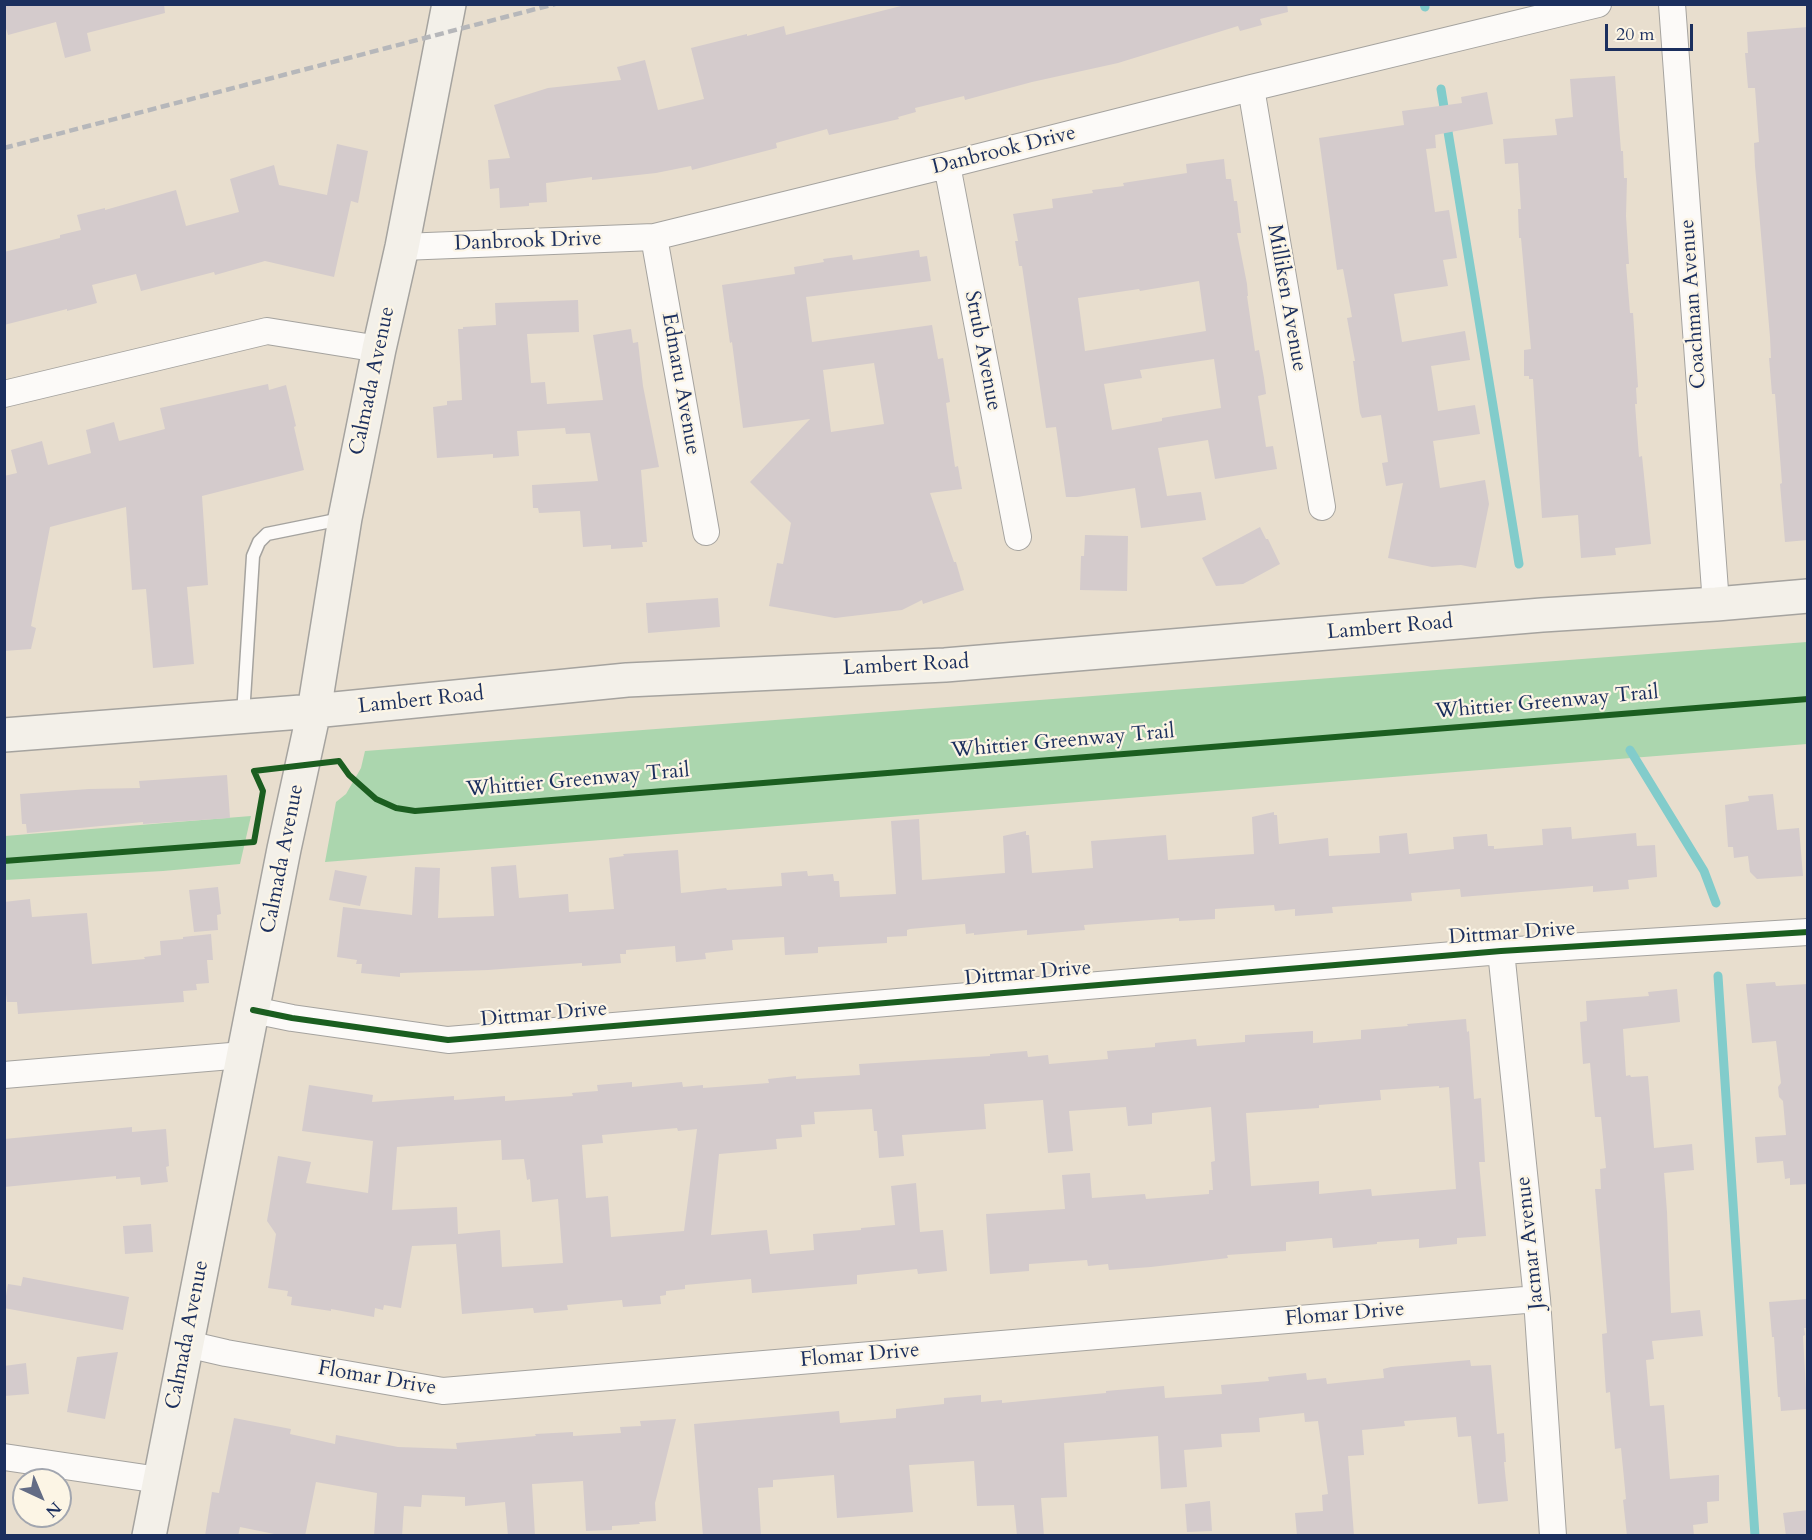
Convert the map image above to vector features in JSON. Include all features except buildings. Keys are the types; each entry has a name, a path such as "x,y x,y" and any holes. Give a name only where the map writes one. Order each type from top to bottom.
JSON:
{"main road":[{"name":"Calmada Avenue","path":"149,1536 243,1054 314,711 345,518 402,248 449,4"},
{"name":"Lambert Road","path":"4,735 314,711 627,681 945,665 1542,615 1808,596"}],"street":[{"name":"Danbrook Drive","path":"402,248 654,237 1598,4"},
{"name":"Coachman Avenue","path":"1672,4 1716,604"},
{"name":"Milliken Avenue","path":"1251,88 1322,507"},
{"name":"Strub Avenue","path":"947,165 1018,537"},
{"name":"Edmaru Avenue","path":"654,237 706,532"},
{"path":"4,394 267,331 379,349"},
{"name":"Dittmar Drive","path":"253,1010 292,1018 448,1040 1501,951 1808,933"},
{"name":"Jacmar Avenue","path":"1501,951 1537,1299 1553,1536"},
{"path":"4,1075 243,1054"},
{"name":"Flomar Drive","path":"187,1344 226,1353 443,1391 1537,1299"},
{"path":"4,1457 159,1480"}],"lane":[{"path":"243,717 253,556 259,542 267,534 345,518"}],"green space":[{"path":"1807,642 1807,744 325,862 336,802 346,794 361,768 365,751"},
{"path":"251,816 240,864 5,880 5,836"}],"waterway":[{"path":"1441,89 1519,564"},
{"path":"1630,750 1704,871 1716,903"},
{"path":"1718,976 1755,1536"}],"railway":[{"path":"4,148 555,4"}],"cycle path":[{"name":"Whittier Greenway Trail","path":"4,861 254,842 263,791 254,771 339,761 349,775 376,799 396,808 415,811 1808,699"},
{"path":"253,1010 292,1018 448,1040 1501,951 1808,932"}]}
